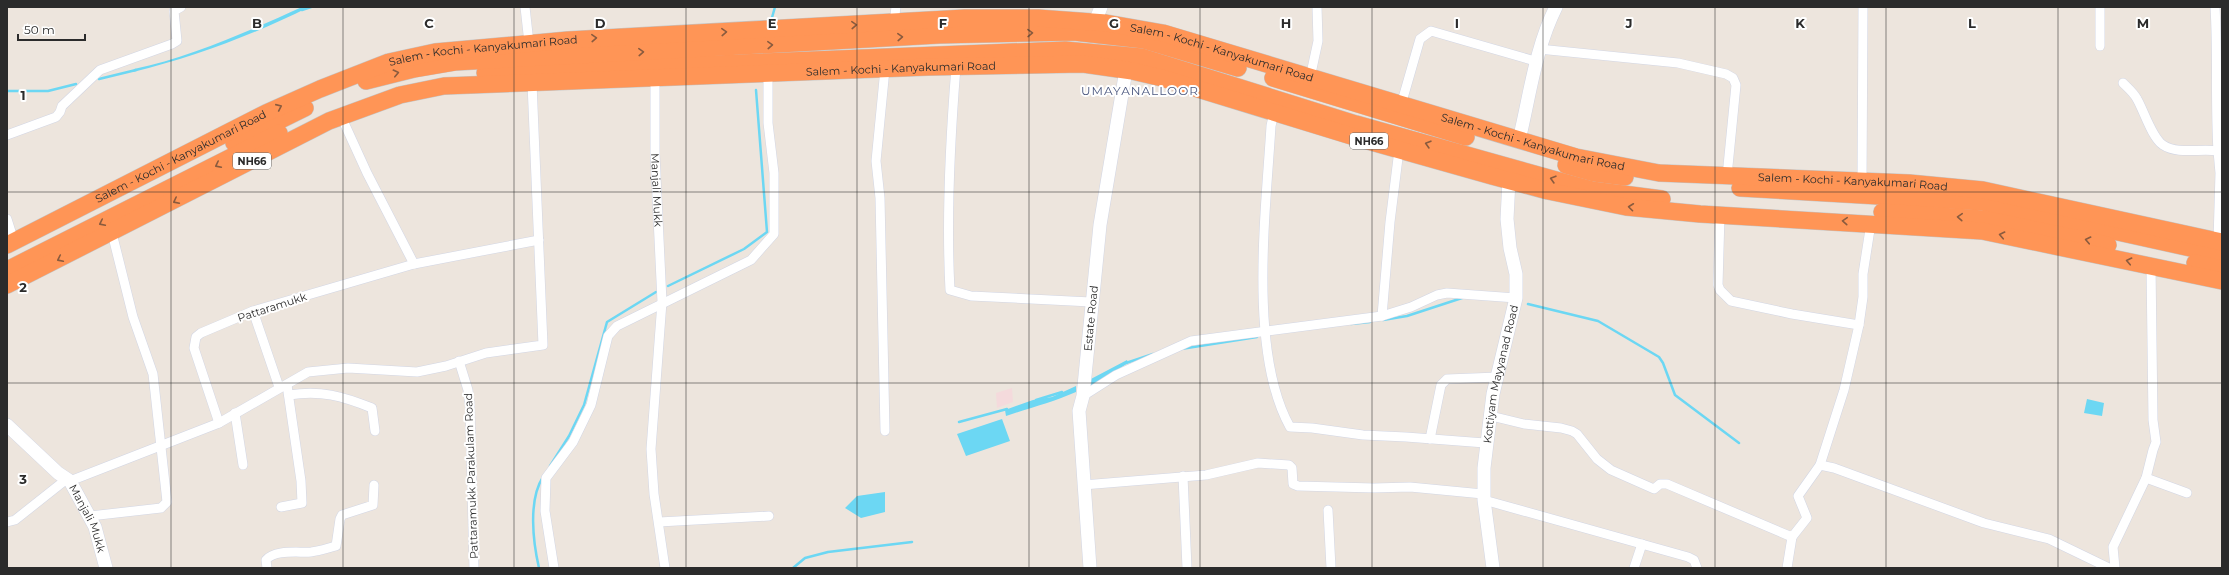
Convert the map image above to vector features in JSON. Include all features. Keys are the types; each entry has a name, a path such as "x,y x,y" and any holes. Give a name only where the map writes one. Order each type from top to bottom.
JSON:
{"highway":[{"name":"Salem - Kochi - Kanyakumari Road","path":"9,248 266,113 388,62 435,52 529,43 895,15 979,18 1038,18 1098,14 1576,157 1658,173 1909,183 1984,190 2221,246"},
{"path":"9,248 332,94 373,78 414,69 455,62 939,35 1074,32 1144,40 1365,107 1594,173 1679,184 1982,202 2221,246"},
{"path":"7,270 282,131 381,89 418,81 454,75 526,70 1065,50 1142,57 1356,124 1592,190 1680,202 1984,218 2222,269"},
{"name":"Salem - Kochi - Kanyakumari Road","path":"7,285 341,116 400,95 444,86 885,69 1083,64 1126,70 1162,78 1399,150 1509,180 1626,207 1720,215 1871,223 1982,231 2222,281"}],"street":[{"path":"7,135 56,117 62,106 100,70 177,41 174,11 181,7"},
{"path":"525,7 529,43"},
{"path":"1310,78 1318,41 1317,7"},
{"path":"1519,140 1537,55 1545,28 1556,7"},
{"path":"1862,182 1863,7"},
{"path":"2100,7 2100,46"},
{"path":"2215,7 2218,59 2215,86 2220,173 2221,246"},
{"path":"1401,105 1420,38 1431,31 1537,55 1678,63 1726,74 1733,78 1736,85 1727,176"},
{"path":"956,67 949,183 948,246 950,290 971,296 1091,302"},
{"path":"885,69 876,161 880,198 885,431"},
{"name":"Estate Road","path":"1090,568 1079,411 1083,396 1091,302 1100,225 1126,70"},
{"path":"554,568 546,511 546,478 573,442 592,405 608,336 617,326 662,302 752,260 774,234 774,173 768,124 768,74"},
{"name":"Manjali Mukk","path":"655,78 655,154 662,302 651,449 665,568"},
{"path":"7,522 16,520 69,480 219,423 308,372 348,368 417,372 446,366 486,353 543,345 532,83"},
{"path":"2123,83 2137,98 2157,140 2163,146 2184,150 2205,149 2218,151"},
{"path":"1274,112 1264,258 1265,331 1273,382 1279,404 1290,427 1312,428 1363,435 1485,443"},
{"path":"341,116 367,172 414,264"},
{"path":"1382,316 1390,222 1399,150"},
{"name":"Kottiyam Mayyanad Road","path":"1493,568 1483,497 1485,443 1491,416 1493,394 1516,298 1516,274 1510,248 1507,219 1509,180"},
{"path":"1720,215 1718,285 1720,290 1731,301 1792,314 1859,325"},
{"path":"7,219 9,248"},
{"path":"1787,568 1792,537 1807,518 1798,496 1820,464 1844,390 1859,325 1863,297 1863,274 1871,223"},
{"path":"90,516 161,508 167,502 162,444 153,374 133,317 112,233"},
{"name":"Pattaramukk","path":"219,423 194,342 196,337 201,333 253,311 414,264 539,240"},
{"path":"2115,568 2113,547 2146,478 2156,442 2153,420 2151,266"},
{"path":"1083,396 1116,375 1191,341 1382,316 1410,308 1437,295 1447,293 1516,298"},
{"path":"253,311 283,386 289,395 301,481 302,503 281,507"},
{"name":"Pattaramukk Parakulam Road","path":"459,361 468,390 470,407 474,568"},
{"path":"1430,439 1441,385 1447,379 1498,377"},
{"path":"289,395 308,392 323,392 372,408 375,431"},
{"path":"235,413 243,464"},
{"path":"1491,416 1524,424 1561,428 1572,431 1577,434 1597,459 1611,470 1654,489 1660,484 1667,484 1792,537"},
{"name":"Manjali Mukk","path":"7,425 58,473 69,480 90,516 99,538 106,568"},
{"path":"1083,485 1206,475 1258,463 1284,464 1292,468 1293,484 1298,486 1374,488 1410,487 1483,497 1688,557 1694,560 1697,568"},
{"path":"1820,464 1984,523 2049,539 2109,568"},
{"path":"1183,476 1187,568"},
{"path":"2146,478 2187,493"},
{"path":"267,568 266,560 269,556 322,550 336,546 340,519 346,514 374,505 374,485"},
{"path":"1328,510 1331,568"},
{"path":"659,522 769,516"},
{"path":"1634,568 1642,544"}],"shaded area":[{"path":"1012,388 1013,402 997,408 996,393"}],"water":[{"path":"302,7 309,7 245,36 201,52 133,72 134,69 176,58 219,42"},
{"path":"1127,360 1128,363 1087,390 1089,380"},
{"path":"1076,386 1076,392 1006,416 1005,410 1033,400 1052,397"},
{"path":"2087,399 2104,403 2102,416 2084,413"},
{"path":"1002,419 1010,441 966,456 957,434"},
{"path":"885,492 885,512 861,518 845,508 857,496"}],"waterway":[{"path":"302,10 311,7"},
{"path":"771,21 775,7"},
{"path":"99,79 136,70"},
{"path":"7,91 48,91 76,84"},
{"path":"668,286 744,249 767,232 756,90"},
{"path":"550,466 569,436 584,405 607,322 656,292"},
{"path":"1383,320 1407,316 1462,298"},
{"path":"1528,304 1598,321 1659,357 1663,363 1675,395 1739,443"},
{"path":"1351,324 1370,322"},
{"path":"1181,349 1257,337"},
{"path":"1126,363 1153,354"},
{"path":"1036,400 1062,392"},
{"path":"959,422 1007,409"},
{"path":"539,568 533,521 535,497 538,486 543,477"},
{"path":"793,568 805,558 828,552 912,542"}],"district":[{"name":"UMAYANALLOOR","path":"1140,91"}]}
